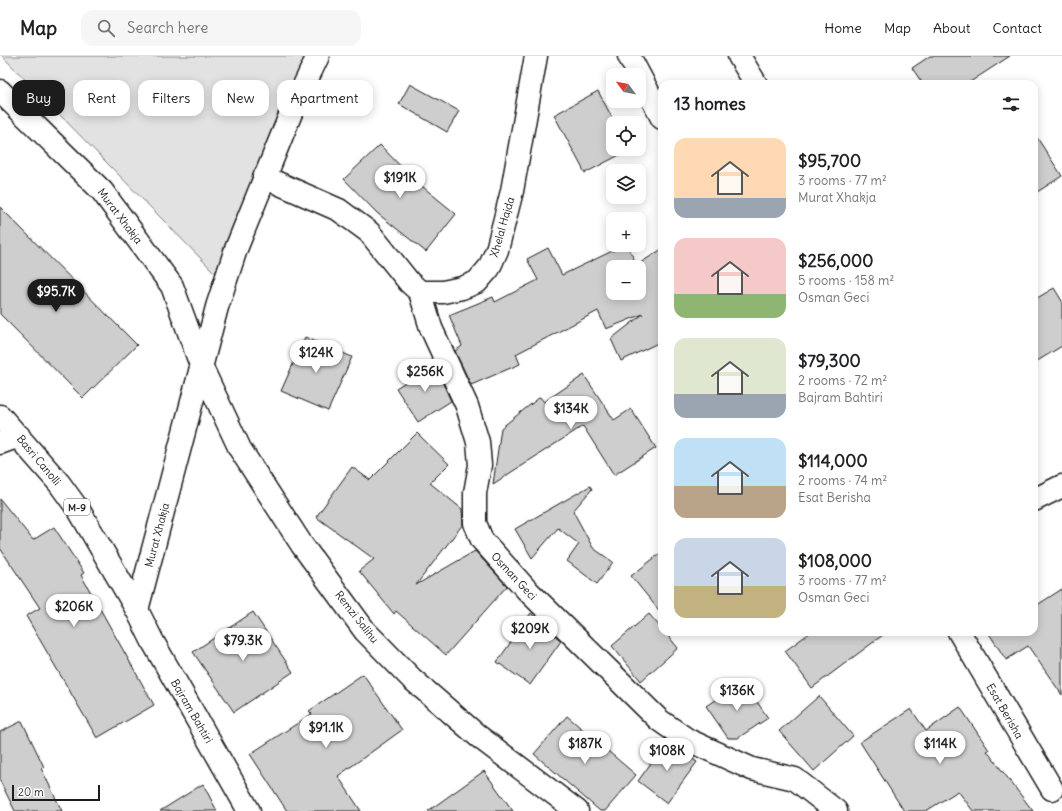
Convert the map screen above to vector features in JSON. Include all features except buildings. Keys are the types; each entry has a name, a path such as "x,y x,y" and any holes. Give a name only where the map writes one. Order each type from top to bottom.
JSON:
{"street":[{"name":"Murat Xhakja","path":"137,610 217,307 234,256 264,178 318,56"},
{"name":"Xhelal Hajda","path":"420,292 443,292 462,288 477,282 490,268 497,250 512,191 536,56"},
{"path":"629,56 658,110"},
{"path":"739,56 754,80"},
{"name":"Murat Xhakja","path":"0,90 102,190 172,286 202,368"},
{"path":"264,178 339,210 351,218 369,232 409,282 420,292"},
{"name":"Osman Geci","path":"420,292 432,328 467,406 478,442 480,465 475,493 475,523 482,540 531,594 659,720 688,740 745,766 795,779 836,811"},
{"name":"Remzi Salihu","path":"202,368 240,449 302,545 365,631 412,679 478,736 578,811"},
{"name":"Basri Canolli","path":"0,416 10,440 59,483 80,512 137,610"},
{"path":"1038,498 1062,486"},
{"name":"Bajram Bahtiri","path":"137,610 153,642 249,811"},
{"name":"Esat Berisha","path":"961,636 1052,789"}],"shaded area":[{"path":"2,56 310,56 299,80 277,80 277,116 284,116 215,273 61,116 65,116 65,80 26,80"}]}
